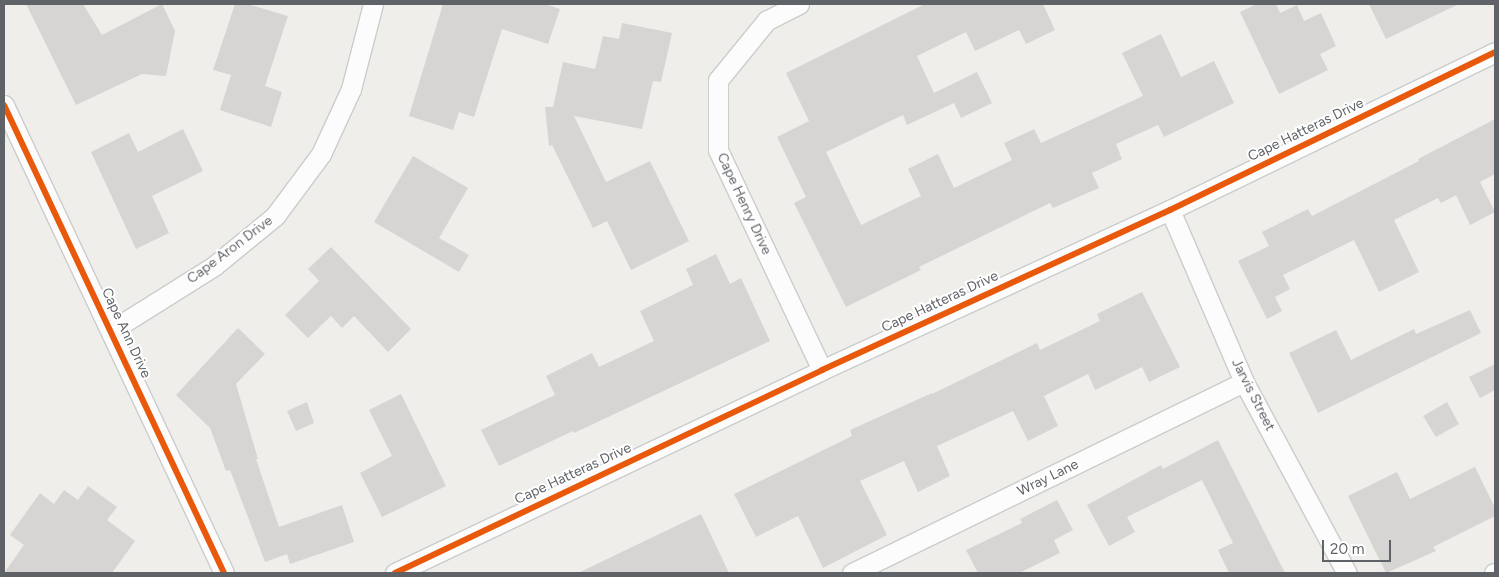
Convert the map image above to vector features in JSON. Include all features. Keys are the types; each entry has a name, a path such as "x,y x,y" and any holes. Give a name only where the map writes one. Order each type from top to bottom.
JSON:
{"street":[{"name":"Cape Aron Drive","path":"112,330 214,266 275,216 321,154 351,89 373,4"},
{"name":"Cape Henry Drive","path":"799,4 767,20 718,80 718,150 822,370"},
{"name":"Cape Hatteras Drive","path":"395,573 822,370 1170,210 1495,52"},
{"name":"Cape Ann Drive","path":"4,105 112,330 224,573"},
{"name":"Jarvis Street","path":"1170,210 1244,382 1347,573"},
{"name":"Wray Lane","path":"852,573 1244,382"}],"building":[{"path":"26,4 83,4 102,35 162,4 175,31 166,76 142,74 76,105"},
{"path":"235,4 247,4 288,16 265,86 282,92 271,127 220,110 231,75 213,70"},
{"path":"443,4 545,4 560,9 548,44 502,29 474,117 459,112 453,130 409,116"},
{"path":"925,4 1043,4 1055,30 1026,44 1019,30 975,51 966,32 917,56 934,93 977,72 992,103 961,118 954,103 907,125 903,115 826,152 861,225 921,196 908,169 938,154 954,188 1012,160 1004,143 1034,129 1041,143 1143,96 1122,53 1161,34 1181,77 1214,61 1234,103 1164,137 1158,125 1116,144 1122,159 1092,173 1099,188 1053,208 1050,203 919,267 921,270 846,307 794,203 806,197 777,137 809,121 786,73"},
{"path":"1257,4 1276,4 1280,13 1297,5 1304,21 1321,13 1336,46 1320,54 1328,70 1279,94 1240,12"},
{"path":"1369,4 1459,4 1386,39"},
{"path":"622,23 672,33 661,82 653,81 642,129 574,116 606,182 650,161 689,241 631,270 607,221 593,228 552,145 549,146 545,107 553,107 563,62 595,69 603,36 619,39"},
{"path":"1495,119 1495,174 1480,182 1495,212 1470,225 1456,195 1441,203 1438,198 1394,220 1419,272 1379,292 1354,240 1283,275 1290,289 1275,297 1282,311 1267,319 1238,261 1269,246 1262,232 1308,209 1312,216 1419,161 1418,159"},
{"path":"183,129 203,171 152,196 169,233 136,249 91,152 129,133 138,152"},
{"path":"413,156 468,188 439,238 469,255 459,272 374,222"},
{"path":"331,247 411,329 388,352 354,316 342,328 331,316 308,338 285,315 319,281 308,269"},
{"path":"716,254 730,284 741,278 770,341 499,466 481,430 555,395 546,376 592,353 599,367 654,341 640,311 693,285 686,269"},
{"path":"1142,292 1180,367 1149,382 1142,367 1095,390 1088,374 1044,396 1058,426 1028,441 1013,411 937,446 950,476 918,492 904,461 860,481 887,535 823,568 798,516 756,537 734,494 852,436 850,430 932,394 1037,343 1040,350 1100,321 1097,314"},
{"path":"1470,310 1481,333 1318,413 1289,353 1336,330 1351,360 1414,329 1416,334"},
{"path":"238,328 265,354 236,384 258,459 256,459 279,527 342,505 354,542 290,564 287,554 265,562 230,470 226,471 210,428 176,395"},
{"path":"1495,364 1495,390 1480,398 1469,377"},
{"path":"401,394 446,486 382,517 360,473 392,456 369,410"},
{"path":"307,402 314,423 296,431 287,411"},
{"path":"1447,402 1459,424 1436,437 1423,416"},
{"path":"1218,440 1285,573 1229,573 1218,550 1233,543 1202,480 1127,517 1135,532 1109,546 1087,505 1161,465 1163,469"},
{"path":"1475,467 1495,508 1495,516 1433,547 1436,551 1386,573 1348,496 1397,472 1410,499"},
{"path":"88,486 117,507 107,520 135,541 112,573 4,573 24,545 10,535 40,493 54,504 64,490 78,500"},
{"path":"1057,500 1073,530 1054,540 1060,553 1019,573 978,573 966,550 1022,523 1020,519"},
{"path":"701,514 729,573 578,573"}],"cycle path":[{"path":"395,573 822,370 1170,210 1495,52"},
{"path":"4,105 224,573"}]}
